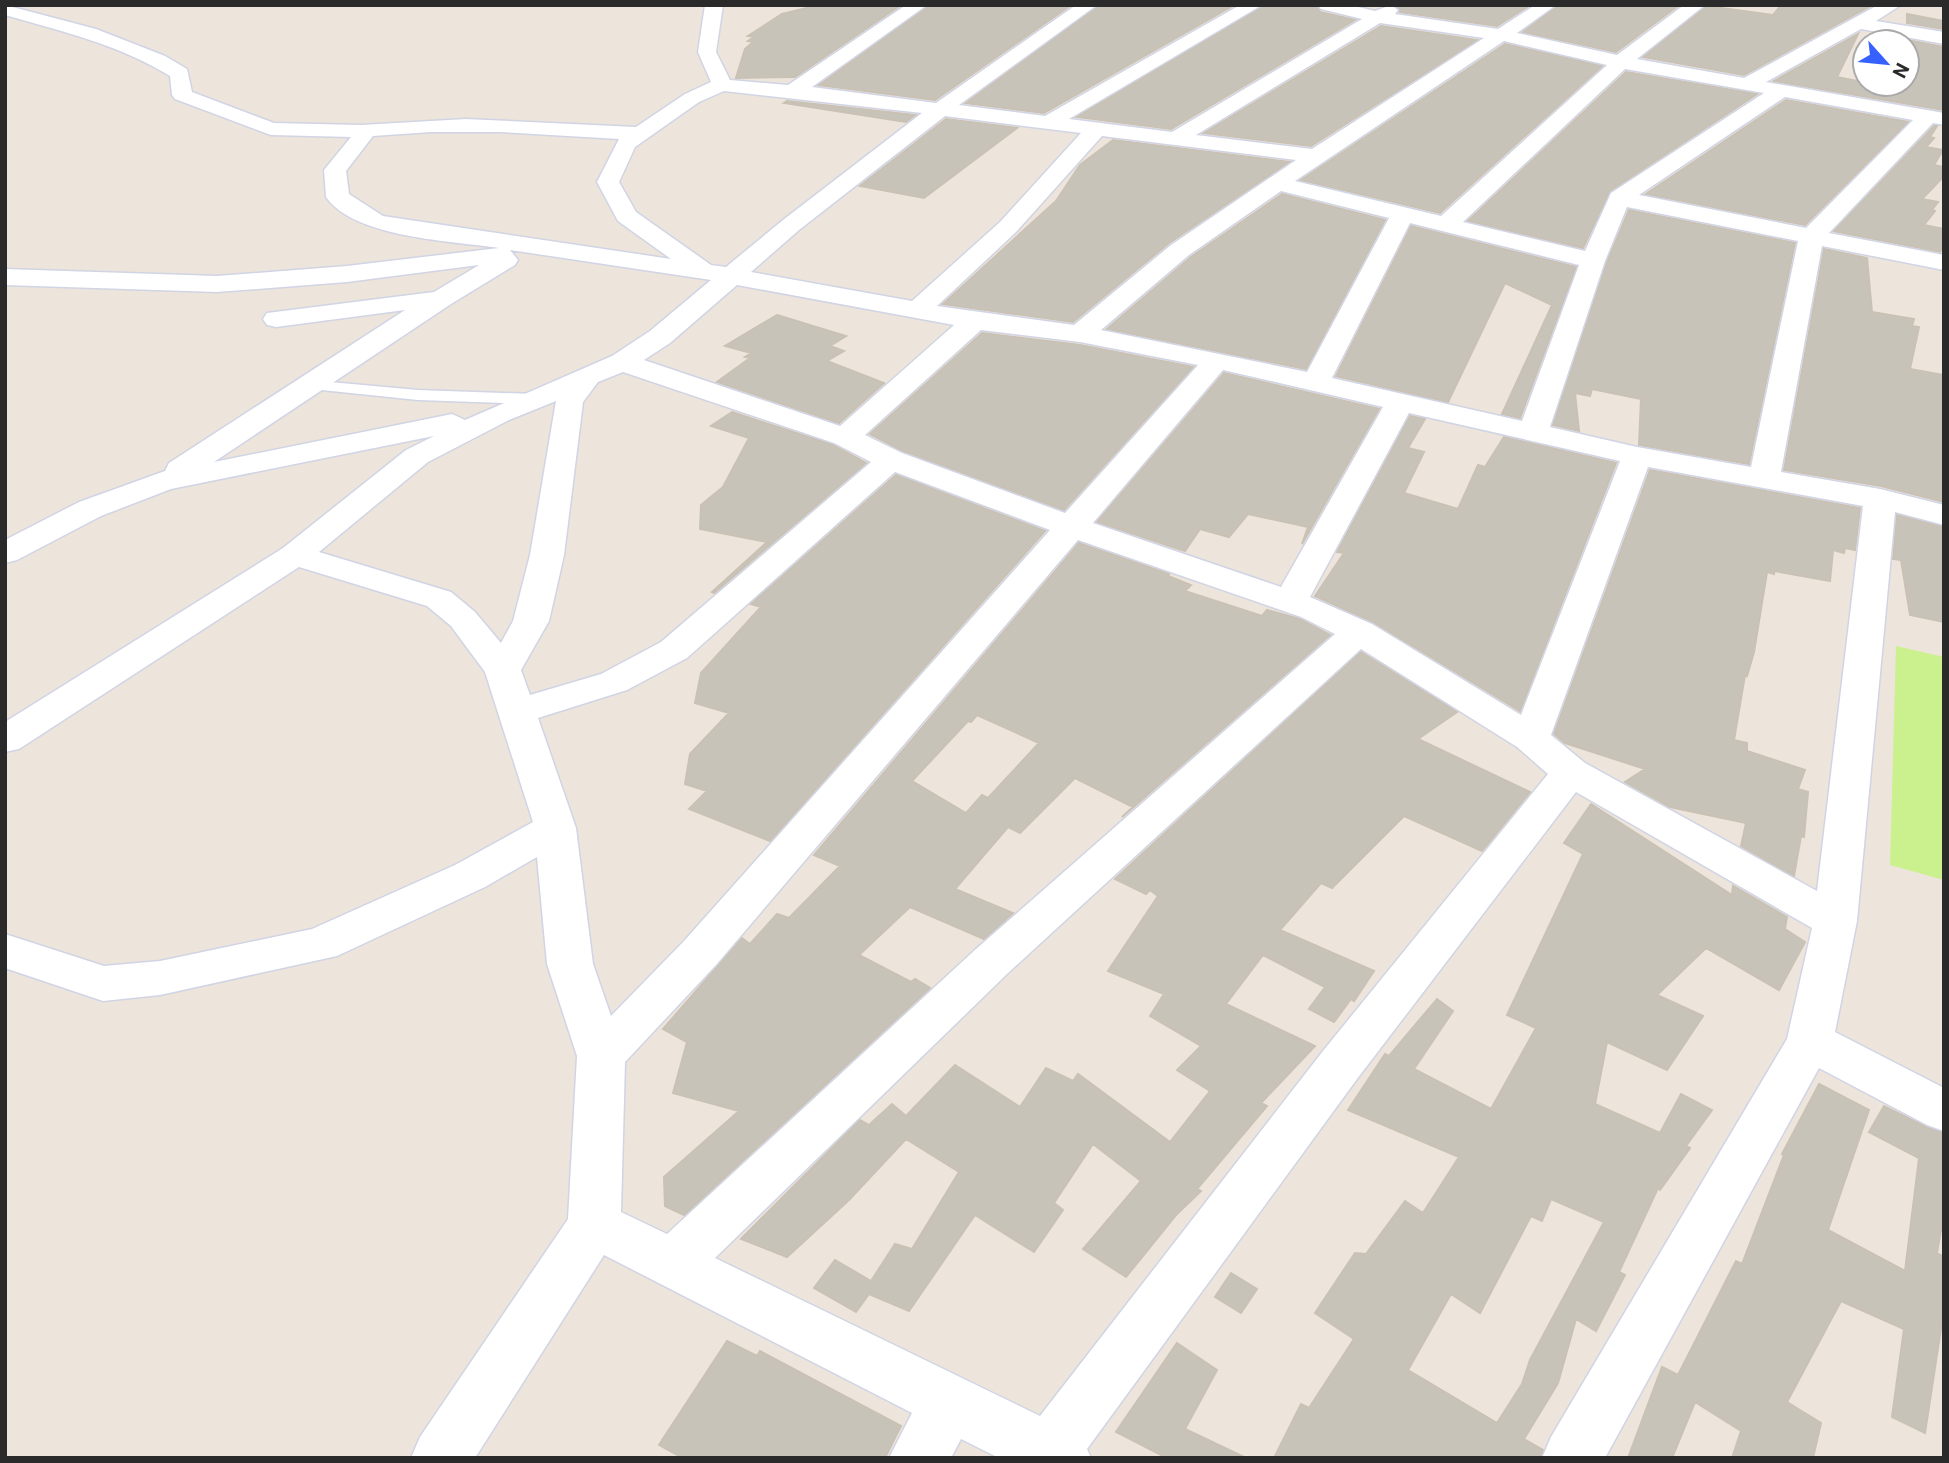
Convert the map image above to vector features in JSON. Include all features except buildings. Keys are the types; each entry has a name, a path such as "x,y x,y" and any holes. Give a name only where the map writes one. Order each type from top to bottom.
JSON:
{"street":[{"path":"714,5 707,52 722,85"},
{"path":"793,91 918,5"},
{"path":"5,740 295,555 417,456 499,414 604,370 660,337 719,274 791,225 942,108 1088,5"},
{"path":"1051,121 1252,5"},
{"path":"1327,5 1377,17 1501,35 1621,62 1936,118"},
{"path":"1176,138 1397,5"},
{"path":"1080,334 1180,250 1280,184 1316,156 1547,5"},
{"path":"1445,225 1621,62 1696,5"},
{"path":"1747,84 1892,5"},
{"path":"5,9 89,33 158,60 180,73 182,95 271,130 361,131 399,127 520,126 640,134"},
{"path":"1857,23 1944,38"},
{"path":"719,274 626,216 608,182 626,144 692,98 722,85 1051,121 1316,156"},
{"path":"1532,432 1593,261 1619,198 1781,91"},
{"path":"1764,480 1811,237 1936,118"},
{"path":"918,310 1008,227 1097,129"},
{"path":"361,131 363,137 335,170 338,197 377,222 525,250 719,274 975,321 1080,334 1217,360 1637,456 1880,499 1944,515"},
{"path":"1280,184 1593,261"},
{"path":"1619,198 1944,263"},
{"path":"1315,383 1403,214"},
{"path":"5,276 217,284 347,274 525,250"},
{"path":"163,481 442,298 525,250"},
{"path":"276,319 442,298"},
{"path":"845,437 975,321"},
{"path":"601,1056 700,953 1217,360"},
{"path":"604,370 845,437 891,460 1072,527 1290,602 1359,632 1531,738 1571,772 1835,920"},
{"path":"503,670 531,621 547,555 569,402 604,370"},
{"path":"1290,602 1400,402"},
{"path":"5,552 90,509 163,481 499,414"},
{"path":"1531,738 1637,456"},
{"path":"517,712 614,682 674,650 891,460"},
{"path":"1572,1458 1810,1041 1835,920 1880,499"},
{"path":"295,555 439,599 463,619 503,670 555,828 570,964 601,1056 594,1223 441,1458"},
{"path":"673,1263 992,961 1359,632"},
{"path":"594,1223 1055,1455 1340,1065 1571,772"},
{"path":"5,951 103,984 160,978 321,944 470,876 555,828"},
{"path":"1810,1041 1944,1111"},
{"path":"919,1458 950,1402"}],"lane":[{"path":"308,385 418,395 534,399"}],"green space":[{"path":"1896,646 1944,657 1944,880 1890,865"}]}
